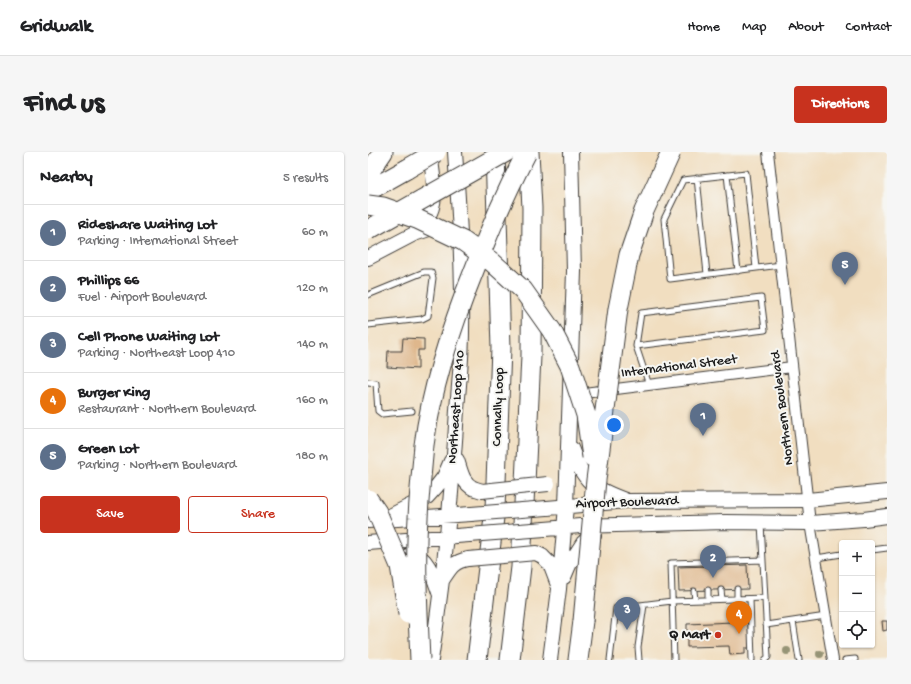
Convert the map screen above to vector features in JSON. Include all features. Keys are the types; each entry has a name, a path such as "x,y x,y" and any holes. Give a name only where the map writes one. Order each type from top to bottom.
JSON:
{"highway":[{"path":"368,174 383,152"},
{"path":"368,191 436,152"},
{"name":"Connally Loop","path":"478,660 496,509 501,348 495,152"},
{"path":"368,230 506,152"},
{"path":"420,660 417,576 418,517 425,444 433,400 442,360 457,312 493,223 528,152"},
{"name":"Connally Loop","path":"510,660 521,567 531,356 532,208 528,152"},
{"path":"578,660 596,480 618,309 629,256 644,211 671,152"},
{"path":"368,205 383,207 463,240 492,262 523,290 552,331 570,366 586,415 596,480"},
{"path":"368,499 377,512 400,566 417,660"},
{"path":"471,660 484,612"}],"main road":[{"path":"414,234 427,220 433,206 434,190 430,152"},
{"name":"Northeast Loop 410","path":"431,660 448,536 455,454 462,332 461,243 455,152"},
{"path":"550,660 559,589 566,506 574,271 573,155"},
{"path":"368,258 414,234 435,227 448,230 461,243"},
{"path":"568,441 577,463 587,480 600,490 627,501"},
{"path":"455,454 467,485 482,491 556,482 568,461"},
{"path":"382,520 427,497 444,477 455,454"},
{"name":"Airport Boulevard","path":"368,521 449,516 627,501 808,500 887,492"},
{"name":"Airport Boulevard","path":"368,544 565,527 761,522 810,523 887,516"},
{"path":"559,589 570,563 585,541 620,525"},
{"path":"387,542 416,553 426,562 440,595"},
{"path":"443,579 451,567 458,561 536,554 542,556 550,564 559,589"}],"street":[{"name":"Northern Boulevard","path":"768,152 810,523 833,660"},
{"name":"International Street","path":"570,395 792,367"}],"lane":[{"path":"756,268 746,173 683,180 664,218 670,279 781,266"},
{"path":"727,175 738,271"},
{"path":"697,178 707,274"},
{"path":"368,295 424,272 431,272 433,278 428,316 422,319 368,325"},
{"path":"636,346 765,330 761,298 641,313 636,346 649,385"},
{"path":"368,382 376,383 378,411 382,414 412,411"},
{"path":"761,522 768,657 765,660"},
{"path":"875,550 887,548"},
{"path":"816,558 839,554"},
{"path":"674,660 671,563 693,565 763,560"},
{"path":"737,589 737,599"},
{"path":"694,590 695,600"},
{"path":"708,590 708,600"},
{"path":"721,590 722,600"},
{"path":"610,660 616,608 672,601 765,598"},
{"path":"750,599 752,660"},
{"path":"639,660 638,647 644,605"},
{"path":"766,625 826,616"},
{"path":"793,621 799,660"},
{"path":"845,660 855,660"}],"building":[{"path":"403,338 424,339 424,350 418,350 418,369 387,367 388,351 402,351"},
{"path":"747,565 748,589 679,591 678,567"},
{"name":"Q Mart","path":"745,612 746,623 748,623 749,648 745,648 745,654 730,655 729,646 687,647 687,624 733,622 733,613"},
{"path":"882,621 887,621 887,630 883,631"}],"place":[{"name":"Green Lot","path":"845,285"},
{"name":"Rideshare Waiting Lot","path":"703,436"},
{"name":"Phillips 66","path":"713,578"},
{"name":"Cell Phone Waiting Lot","path":"627,630"},
{"name":"Burger King","path":"739,634"},
{"name":"Q Mart","path":"718,635"}]}
